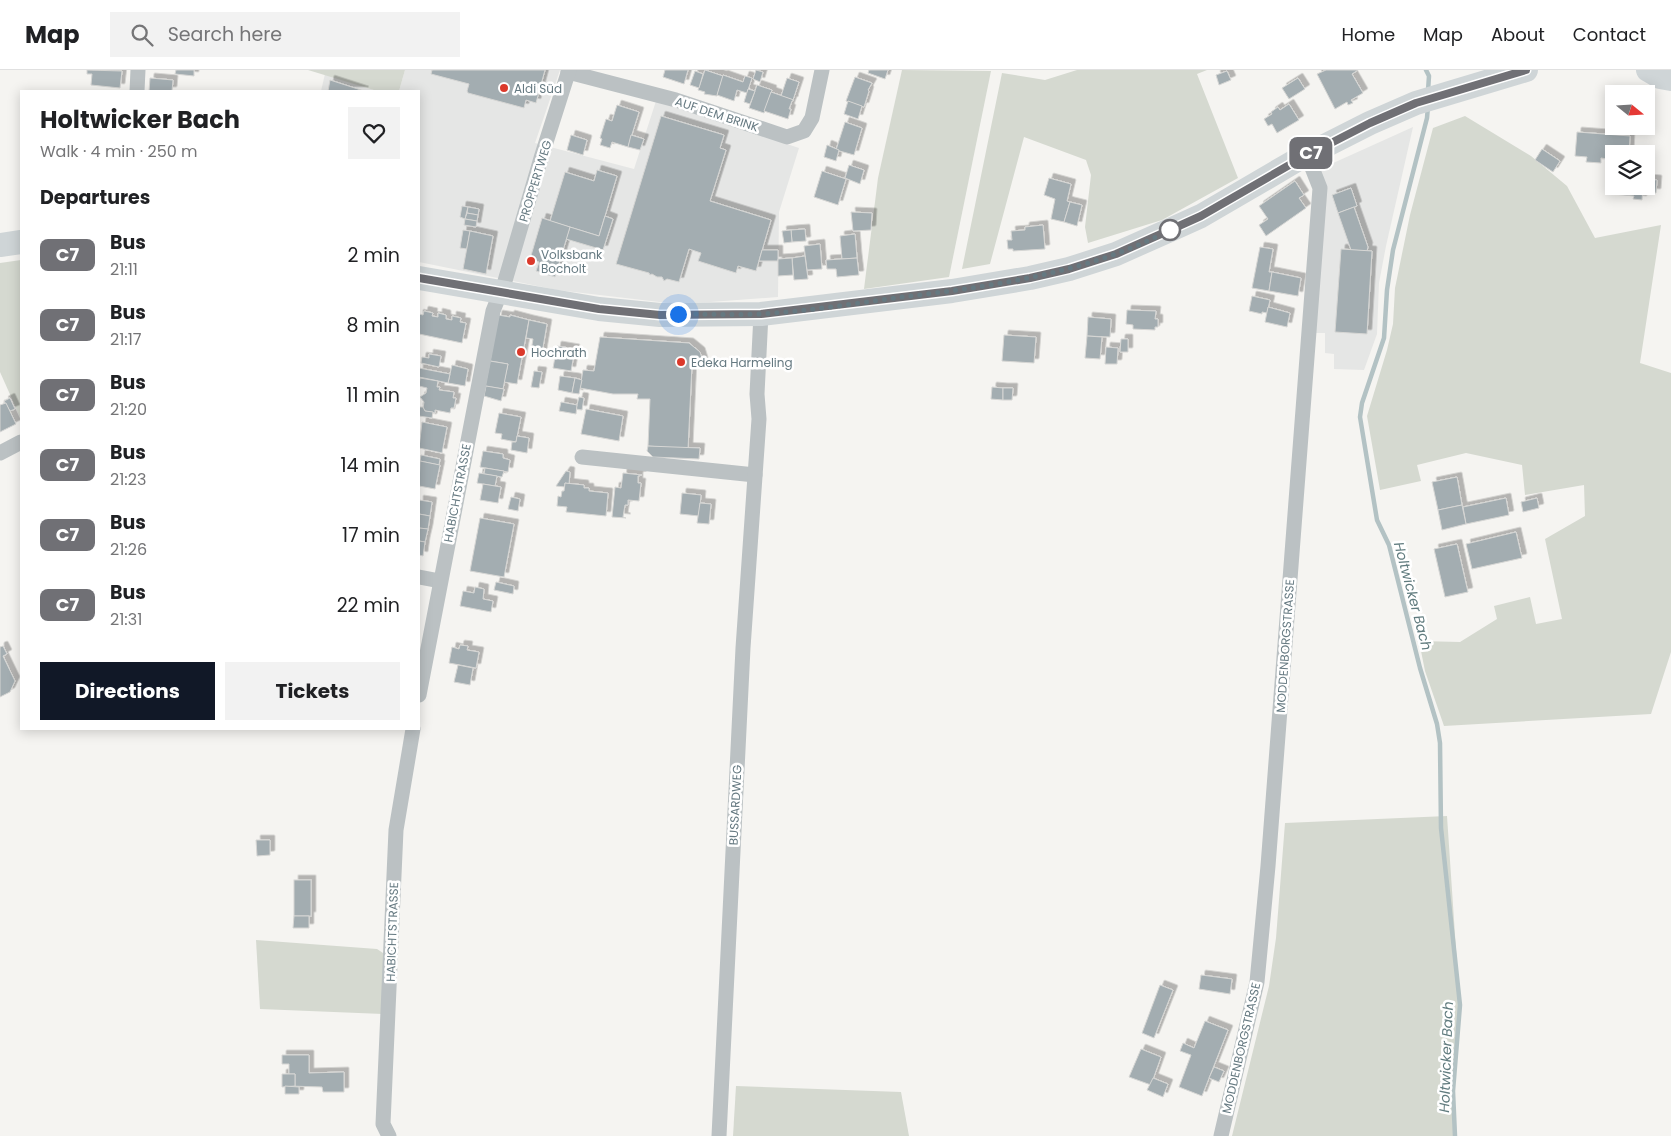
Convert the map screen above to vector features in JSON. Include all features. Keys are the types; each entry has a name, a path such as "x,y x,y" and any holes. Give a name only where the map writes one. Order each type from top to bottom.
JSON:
{"main road":[{"path":"1648,70 1671,79"},
{"path":"420,278 599,309 660,315 761,314 952,291 1030,278 1069,269 1116,254 1201,216 1307,155 1370,123 1416,103 1518,71"},
{"path":"0,245 20,242"}],"street":[{"path":"137,90 138,70"},
{"name":"AUF DEM BRINK","path":"569,71 676,100 787,136 804,131 812,118 822,70"},
{"name":"PROPPERTWEG","path":"500,293 569,71"},
{"name":"MODDENBORGSTRASSE","path":"1222,1136 1257,982 1268,866 1320,188 1307,155"},
{"name":"HABICHTSTRASSE","path":"420,690 493,311 500,293"},
{"name":"BUSSARDWEG","path":"719,1136 743,648 759,419 761,314"},
{"path":"0,453 20,443"},
{"path":"582,457 755,475"},
{"path":"420,577 440,581"},
{"name":"HABICHTSTRASSE","path":"389,1136 383,1124 396,830 413,730"}],"shaded area":[{"path":"308,70 405,70 399,90 374,90"},
{"path":"405,70 560,70 535,143 634,169 656,101 799,148 779,212 778,297 668,303 557,290 420,262 420,90 399,90"},
{"path":"902,70 991,71 949,277 864,289 878,178"},
{"path":"1077,70 1207,70 1197,74 1238,178 1162,220 1088,243 1085,227 1091,175 1086,160 1024,137 990,264 962,269 1002,73 1045,80"},
{"path":"325,74 374,90 321,90"},
{"path":"1465,116 1531,156 1567,186 1595,238 1661,225 1640,363 1671,373 1671,652 1651,714 1444,726 1425,671 1419,641 1460,642 1497,619 1494,606 1530,597 1536,624 1562,619 1545,539 1585,516 1584,485 1525,495 1522,465 1466,453 1417,465 1421,481 1380,490 1367,416 1393,324 1395,288 1410,215 1433,128"},
{"path":"1413,127 1379,283 1377,334 1364,370 1334,369 1334,354 1325,353 1325,333 1315,333 1320,169"},
{"path":"20,260 20,417 0,372 0,263"},
{"path":"1447,816 1460,1009 1453,1091 1455,1136 1232,1136 1269,986 1276,938 1285,823"},
{"path":"256,940 377,949 386,955 383,1014 260,1009"},
{"path":"736,1086 901,1092 909,1136 733,1136"}],"building":[{"path":"87,70 122,71 120,88 91,85 92,74 87,74"},
{"path":"176,70 194,70 194,76 175,74"},
{"name":"Aldi Süd","path":"432,70 545,70 536,103 526,100 524,108 468,93 469,84 431,74"},
{"path":"665,70 688,70 684,84 663,77"},
{"path":"705,70 723,76 717,96 704,94 705,92 698,90"},
{"path":"756,70 763,72 760,82 753,79"},
{"path":"869,70 888,70 885,79 868,73"},
{"path":"1326,70 1358,70 1352,74 1363,93 1351,100 1353,103 1348,105 1347,102 1335,109 1317,74"},
{"path":"695,71 703,74 699,88 690,85"},
{"path":"1227,71 1231,80 1219,85 1216,75"},
{"path":"723,75 743,82 745,76 752,78 747,93 737,90 734,101 717,95"},
{"path":"855,77 872,83 868,90 864,107 846,101"},
{"path":"150,78 173,80 172,90 149,90"},
{"path":"787,78 799,82 793,100 781,96"},
{"path":"1298,78 1305,89 1289,99 1282,88"},
{"path":"330,80 361,90 328,90"},
{"path":"757,85 772,90 764,113 749,108"},
{"path":"748,89 755,91 750,104 744,102"},
{"path":"771,92 794,100 789,109 791,109 788,119 764,111"},
{"path":"848,101 862,106 858,119 844,114"},
{"path":"1289,104 1299,120 1277,133 1272,124 1268,126 1264,119 1278,107 1280,110"},
{"path":"617,105 639,112 628,147 612,142 610,148 600,145 602,139 600,138 606,119 612,121"},
{"path":"661,116 724,135 720,148 726,150 710,201 771,220 756,271 738,266 736,273 698,261 701,253 689,249 679,282 667,279 664,281 662,277 616,264"},
{"path":"845,122 862,128 854,155 836,150"},
{"path":"1577,132 1630,136 1630,145 1605,145 1605,159 1601,158 1601,163 1586,162 1587,157 1575,156"},
{"path":"571,135 587,140 583,155 567,150"},
{"path":"631,135 644,139 640,150 628,147"},
{"path":"827,145 839,150 836,161 824,157"},
{"path":"1542,149 1560,161 1553,172 1535,160"},
{"path":"849,165 864,170 860,184 845,178"},
{"path":"597,170 617,176 599,236 550,221 565,172 594,181"},
{"path":"822,171 846,179 838,205 814,197"},
{"path":"1049,178 1071,184 1067,201 1070,202 1064,222 1051,219 1055,199 1044,195"},
{"path":"1655,180 1657,180 1655,193"},
{"path":"1295,181 1304,195 1299,198 1306,208 1266,236 1259,225 1268,219 1259,206"},
{"path":"1351,188 1357,206 1338,213 1332,195"},
{"path":"1624,195 1642,195 1642,200 1633,199 1634,196"},
{"path":"1070,202 1082,205 1077,226 1064,222"},
{"path":"462,206 468,207 465,219 460,217"},
{"path":"468,207 479,209 478,215 467,213"},
{"path":"1354,207 1368,247 1367,251 1351,250 1338,213"},
{"path":"851,212 872,213 871,230 853,231"},
{"path":"467,213 478,215 477,221 465,219"},
{"path":"605,216 613,219 603,250 566,239 570,227 599,236"},
{"path":"542,218 570,227 555,277 536,271 539,262 530,259"},
{"path":"465,219 477,221 476,227 464,225"},
{"path":"1043,225 1045,249 1013,251 1013,249 1008,249 1007,240 1012,240 1011,231 1025,230 1025,227"},
{"path":"805,229 806,241 792,242 791,230"},
{"path":"463,230 470,231 467,249 460,248"},
{"path":"791,230 792,242 784,243 782,231"},
{"path":"470,231 493,236 486,274 463,269"},
{"path":"855,234 857,258 842,259 840,236"},
{"path":"820,244 822,269 807,270 804,246"},
{"path":"1260,247 1273,249 1269,272 1272,272 1269,291 1252,288"},
{"path":"1341,249 1372,251 1367,334 1335,332"},
{"path":"762,250 778,250 778,261 759,261"},
{"path":"805,256 808,279 794,280 792,258"},
{"path":"792,258 793,275 778,276 778,259"},
{"path":"857,258 859,275 837,277 836,269 827,269 826,260"},
{"path":"1272,272 1301,278 1298,296 1269,291"},
{"path":"1252,296 1270,300 1267,313 1262,312 1262,314 1249,311"},
{"path":"1268,307 1290,313 1287,327 1265,322"},
{"path":"1127,310 1156,311 1155,319 1158,319 1158,327 1155,327 1155,330 1133,329 1133,325 1126,324"},
{"path":"424,311 433,313 432,316 438,317 438,313 446,315 446,319 452,320 452,316 461,318 460,322 466,323 462,343 420,334 420,314 423,315"},
{"path":"498,315 510,317 510,315 529,320 517,384 504,382 508,364 490,361"},
{"path":"1088,317 1111,319 1110,337 1087,336"},
{"path":"529,320 547,324 541,359 530,357 533,339 526,338"},
{"path":"1004,335 1036,337 1034,363 1002,361"},
{"path":"1087,336 1102,337 1100,359 1085,358"},
{"path":"600,337 689,343 700,352 704,365 692,364 688,449 648,446 650,399 637,399 638,394 613,394 580,388 583,370 594,371"},
{"path":"1121,339 1128,339 1128,352 1120,352"},
{"path":"557,346 575,349 571,371 553,368"},
{"path":"1106,347 1118,348 1117,364 1105,364"},
{"path":"429,354 441,356 439,367 421,363 422,357 429,358"},
{"path":"490,361 508,364 503,389 485,386"},
{"path":"452,365 468,369 465,386 448,383"},
{"path":"420,368 450,374 448,383 420,377"},
{"path":"534,371 542,372 539,388 531,387"},
{"path":"560,376 575,378 572,393 558,390"},
{"path":"420,378 438,381 437,387 440,387 439,390 454,392 453,398 456,398 454,408 451,408 450,413 435,410 435,413 425,411 423,408 424,402 420,397 426,393 427,388 420,386"},
{"path":"575,378 582,380 579,394 572,393"},
{"path":"486,386 504,389 501,401 484,396"},
{"path":"992,387 1003,388 1003,400 991,399"},
{"path":"1003,388 1013,388 1012,400 1003,400"},
{"path":"579,397 584,398 582,410 576,409"},
{"path":"10,398 15,409 10,411 4,401"},
{"path":"561,402 577,405 576,414 559,411"},
{"path":"6,403 16,424 0,432 0,405"},
{"path":"420,407 423,407 425,411 433,412 432,418 420,416"},
{"path":"586,409 623,416 619,441 581,434"},
{"path":"499,413 521,417 516,442 501,439 502,434 495,433"},
{"path":"422,422 447,427 442,453 420,448"},
{"path":"517,436 529,438 527,453 511,450 512,442 516,442"},
{"path":"648,446 700,448 699,459 653,457 647,451"},
{"path":"483,451 503,454 503,458 510,460 508,472 480,467"},
{"path":"421,455 440,459 439,465 420,461"},
{"path":"420,461 440,465 435,489 420,486"},
{"path":"485,468 504,471 502,477 484,474"},
{"path":"566,471 570,472 569,484 565,483 565,487 556,486"},
{"path":"479,473 497,476 495,486 477,483"},
{"path":"623,473 642,475 638,476 638,483 641,483 639,501 628,500 623,517 626,518 612,517 615,487 621,488"},
{"path":"1457,477 1462,505 1438,510 1432,482"},
{"path":"565,483 584,485 584,488 589,488 589,491 608,493 606,516 566,512 567,507 557,506 558,496 561,497"},
{"path":"483,484 501,487 498,503 480,500"},
{"path":"682,493 701,495 699,516 680,514"},
{"path":"511,497 520,499 518,511 508,509"},
{"path":"1506,498 1509,515 1466,524 1463,507"},
{"path":"1537,498 1539,508 1523,512 1521,502"},
{"path":"420,500 432,502 430,516 420,514"},
{"path":"700,503 711,504 709,524 697,523"},
{"path":"1462,505 1466,524 1442,530 1438,510"},
{"path":"420,514 430,516 428,529 420,528"},
{"path":"480,518 514,524 504,577 470,571"},
{"path":"420,528 428,529 425,542 420,541"},
{"path":"1516,532 1522,558 1472,569 1466,544"},
{"path":"420,541 425,542 423,556 420,555"},
{"path":"1457,544 1468,592 1445,597 1434,549"},
{"path":"496,582 514,586 513,594 494,590"},
{"path":"475,587 484,589 483,599 493,601 491,612 460,606 463,591 474,593"},
{"path":"460,645 468,646 467,650 479,652 476,668 449,663 452,647 459,649"},
{"path":"3,646 7,654 3,656 15,681 10,692 0,697 0,647"},
{"path":"458,665 473,668 470,685 454,682"},
{"path":"256,840 270,840 270,855 257,856"},
{"path":"294,880 311,880 311,916 294,916"},
{"path":"294,916 309,916 309,928 293,928"},
{"path":"1201,975 1232,979 1230,994 1199,989"},
{"path":"1160,985 1173,990 1154,1038 1142,1033"},
{"path":"1205,1021 1228,1030 1202,1096 1179,1087 1191,1055 1180,1051 1183,1043 1194,1048"},
{"path":"1141,1049 1161,1057 1151,1085 1129,1077"},
{"path":"282,1055 309,1055 309,1073 344,1072 344,1092 323,1092 322,1087 289,1086 295,1086 295,1074 289,1074 289,1064 282,1064"},
{"path":"1214,1067 1224,1071 1219,1082 1209,1078"},
{"path":"282,1074 295,1074 295,1086 282,1087"},
{"path":"1153,1078 1168,1084 1163,1097 1147,1090"},
{"path":"285,1086 299,1087 299,1094 285,1094"}],"waterway":[{"name":"Holtwicker Bach","path":"1426,70 1429,76 1428,91"},
{"name":"Holtwicker Bach","path":"1428,106 1427,118 1393,250 1387,290 1384,338 1362,403 1360,417 1377,520 1389,545 1420,668 1437,724 1440,743 1441,828 1460,1005 1453,1091 1455,1136"}],"bus line":[{"name":"C7","path":"420,278 599,309 660,315 761,314 952,291 1030,278 1069,269 1116,254 1201,216 1298,160 1370,123 1416,103 1526,70"}],"place":[{"name":"Aldi Süd","path":"504,88"},
{"name":"Volksbank Bocholt","path":"531,261"},
{"name":"Hochrath","path":"521,352"},
{"name":"Edeka Harmeling","path":"681,362"}],"route":[{"path":"678,314 761,314 952,291 1030,278 1069,269 1116,254 1170,230"}]}
